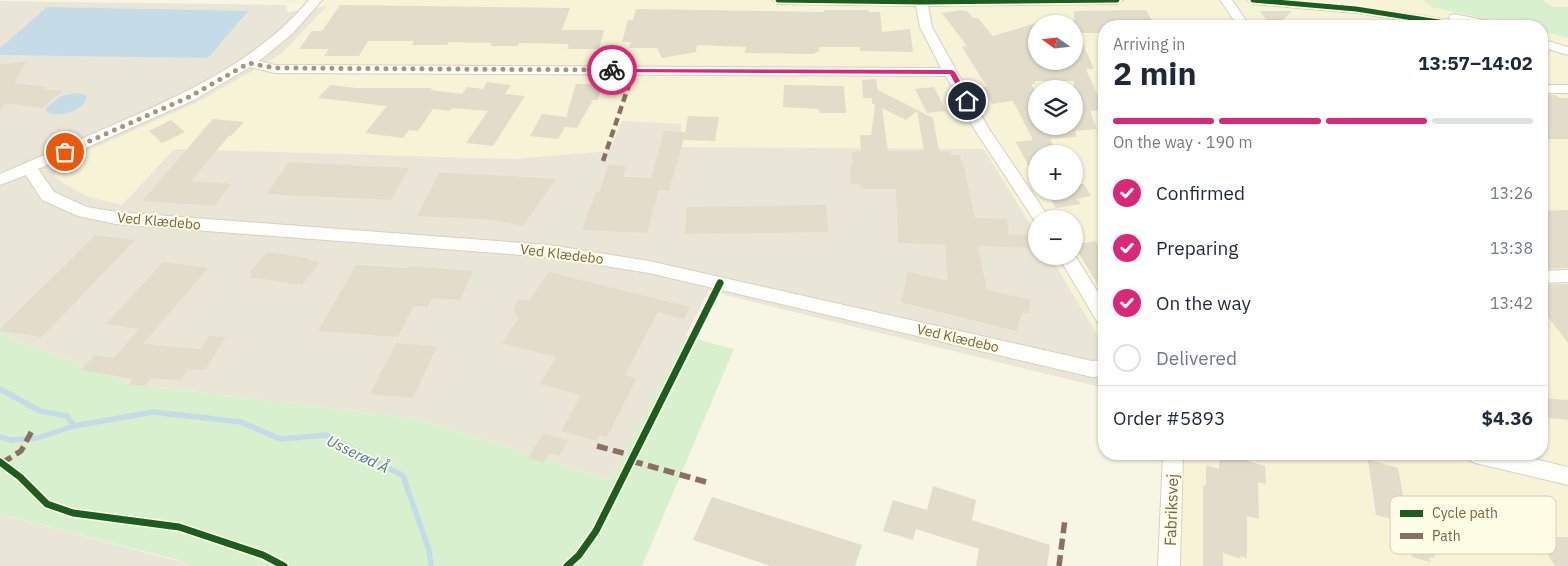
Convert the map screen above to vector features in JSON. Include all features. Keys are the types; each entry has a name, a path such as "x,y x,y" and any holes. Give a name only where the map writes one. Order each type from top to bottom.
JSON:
{"street":[{"path":"0,180 189,97 249,63 301,19 316,0"},
{"path":"778,0 1117,0"},
{"path":"1226,0 1240,20"},
{"path":"1253,0 1416,11 1445,20"},
{"path":"1337,0 1416,11 1463,20"},
{"path":"921,1 926,27 982,130 1036,210"},
{"path":"1548,39 1568,44"},
{"path":"1548,45 1568,50"},
{"path":"249,63 284,69 952,72"},
{"path":"1548,89 1568,89"},
{"name":"Ved Klædebo","path":"29,167 48,196 84,212 108,217 558,252 649,267 1092,369 1098,368"},
{"path":"1072,265 1098,308"},
{"path":"1548,277 1568,276"},
{"name":"Fabriksvej","path":"1168,566 1173,460"},
{"path":"1500,460 1568,476"}],"shaded area":[{"path":"246,0 1568,0 1568,566 1175,566 1181,460 1548,460 1548,20 1098,20 1098,336 1055,265 1083,265 1083,210 1028,210 1028,221 984,149 680,147 514,159 174,149 122,205 89,197 54,176 60,163 196,103 327,6"},
{"path":"0,1 285,5 288,12 327,6 281,54 196,103 60,163 54,176 89,197 122,205 174,149 514,159 609,151 622,121 681,124 681,147 984,149 1028,221 1028,265 1055,265 1098,336 1098,387 709,291 610,480 418,419 131,384 0,334"},
{"path":"0,514 178,561 190,566 0,566"}],"green space":[{"path":"1424,0 1543,0 1553,7 1568,7 1568,38 1548,33 1548,20 1492,20 1432,7"},
{"path":"0,334 131,384 418,419 610,480 685,336 734,349 642,566 190,566 178,560 0,514"}],"water":[{"path":"47,7 248,11 208,58 0,55 0,48"},
{"path":"76,93 86,95 87,98 75,110 63,114 46,111 47,107 61,96"}],"building":[{"path":"340,5 570,8 562,30 604,30 599,49 567,49 569,44 519,43 518,46 490,46 492,43 449,42 447,45 412,45 414,41 368,41 359,56 324,56 329,49 299,49 312,31 322,31"},
{"path":"636,9 824,12 824,10 869,10 869,12 880,12 882,32 910,29 913,52 860,51 860,47 819,47 819,51 813,54 745,53 746,47 697,45 696,52 662,58 657,48 629,48 631,42 622,42 628,20 633,20"},
{"path":"1146,10 1152,20 1098,20 1098,33 1083,33 1083,15 1074,15 1074,11"},
{"path":"967,11 973,18 978,18 993,36 1028,25 1028,70 1083,70 1083,44 1094,69 1086,69 1098,96 1098,110 1090,111 1097,129 1083,130 1083,80 1028,80 1028,130 1013,101 992,104 983,87 987,87 962,47 967,46 942,13"},
{"path":"1260,11 1292,11 1283,20 1267,20"},
{"path":"26,61 15,83 63,91 42,108 5,103 0,113 0,65"},
{"path":"876,79 878,90 933,118 939,151 950,151 951,155 960,155 963,162 975,218 1007,219 1009,234 1028,235 1028,248 978,246 987,290 1031,300 1029,314 1022,312 1017,331 901,302 908,272 948,281 945,245 898,243 896,189 861,189 860,184 851,184 850,165 853,165 852,152 861,151 860,135 871,135 875,105 872,103 872,98 863,98 862,80","holes":["882,108 906,120 917,111 924,151 888,151"]},
{"path":"487,82 511,85 505,94 525,96 493,146 466,143 488,111 452,108 450,111 433,109 418,131 409,130 403,138 365,133 387,106 318,98 330,85 357,88 432,88 430,90 462,94 467,87 483,89"},
{"path":"576,84 602,84 598,100 593,100 577,128 565,127 558,139 530,136 542,114 566,117"},
{"path":"784,85 844,86 846,113 820,113 819,109 783,107"},
{"path":"934,87 946,111 927,113 915,89"},
{"path":"1548,95 1568,98 1568,139 1548,139"},
{"path":"688,116 719,117 715,141 684,140"},
{"path":"213,119 244,122 229,136 191,181 231,184 214,206 142,201"},
{"path":"171,120 185,132 162,143 149,131"},
{"path":"664,131 686,132 669,191 659,190 647,233 582,230 596,192 599,193 608,165 626,166 623,177 651,178"},
{"path":"1030,135 1076,135 1076,137 1050,139 1053,145 1028,145 1028,165 1016,142 1033,140"},
{"path":"289,162 409,168 391,200 266,194"},
{"path":"439,173 556,179 523,226 482,218 417,216"},
{"path":"1084,184 1091,196 1083,198"},
{"path":"1051,200 1078,200 1081,204 1056,208"},
{"path":"826,205 828,232 685,234 687,207"},
{"path":"1568,210 1568,268 1548,269 1548,211"},
{"path":"95,235 135,240 42,337 0,331 0,329"},
{"path":"1095,241 1098,246 1098,285 1083,260 1083,243"},
{"path":"267,252 309,258 308,260 320,262 302,285 249,277 252,274 249,273"},
{"path":"163,262 208,268 143,344 200,349 209,336 226,337 205,370 188,369 181,380 151,378 145,386 128,385 133,379 81,370 95,355 114,358 139,329 106,324"},
{"path":"356,265 407,268 408,266 473,271 460,300 432,298 428,307 414,306 398,337 318,331"},
{"path":"549,272 690,307 684,319 658,312 625,375 637,378 607,437 600,435 596,441 561,431 581,395 540,384 556,357 502,343 518,319 513,308 519,299 529,301"},
{"path":"1568,284 1568,343 1548,317 1548,285"},
{"path":"396,343 437,346 413,398 370,394"},
{"path":"1548,399 1568,400 1568,420 1548,418"},
{"path":"543,433 568,441 559,456 550,453 543,463 528,458"},
{"path":"1220,460 1248,460 1265,466 1266,484 1258,482 1259,519 1247,516 1247,558 1240,556 1241,559 1223,553 1223,566 1203,566 1203,485 1206,486 1206,465 1219,469"},
{"path":"1368,460 1398,468 1403,496 1390,496 1390,518 1376,515"},
{"path":"933,486 976,500 972,520 1050,545 1047,566 976,566 979,549 916,529 913,540 883,531 893,500 927,510"},
{"path":"712,497 862,545 855,566 771,566 693,540"},
{"path":"1556,537 1568,537 1568,566 1555,566 1548,554 1556,554"},
{"path":"1411,554 1434,554 1435,558 1429,557 1430,562 1412,557"}],"waterway":[{"path":"0,389 40,411 67,416 74,426"},
{"name":"Usserød Å","path":"74,426 153,412 241,422 280,439 326,435 403,476 429,550 431,566"},
{"name":"Usserød Å","path":"0,437 12,440 37,438 74,426"}],"marked path":[{"path":"603,161 634,70"},
{"path":"2,463 21,451 33,429"},
{"path":"597,446 634,456"},
{"path":"632,461 706,482"},
{"path":"1059,566 1065,519"}],"cycle path":[{"path":"778,0 921,2 1117,0"},
{"path":"1253,0 1356,9 1426,20"},
{"path":"567,566 579,555 596,531 720,283"},
{"path":"0,462 20,477 47,504 73,513 179,527 263,555 284,566"}],"way so far":[{"path":"65,152 189,97 217,83 249,63 275,68 612,70"}],"route":[{"path":"612,70 952,72 967,101"}]}
